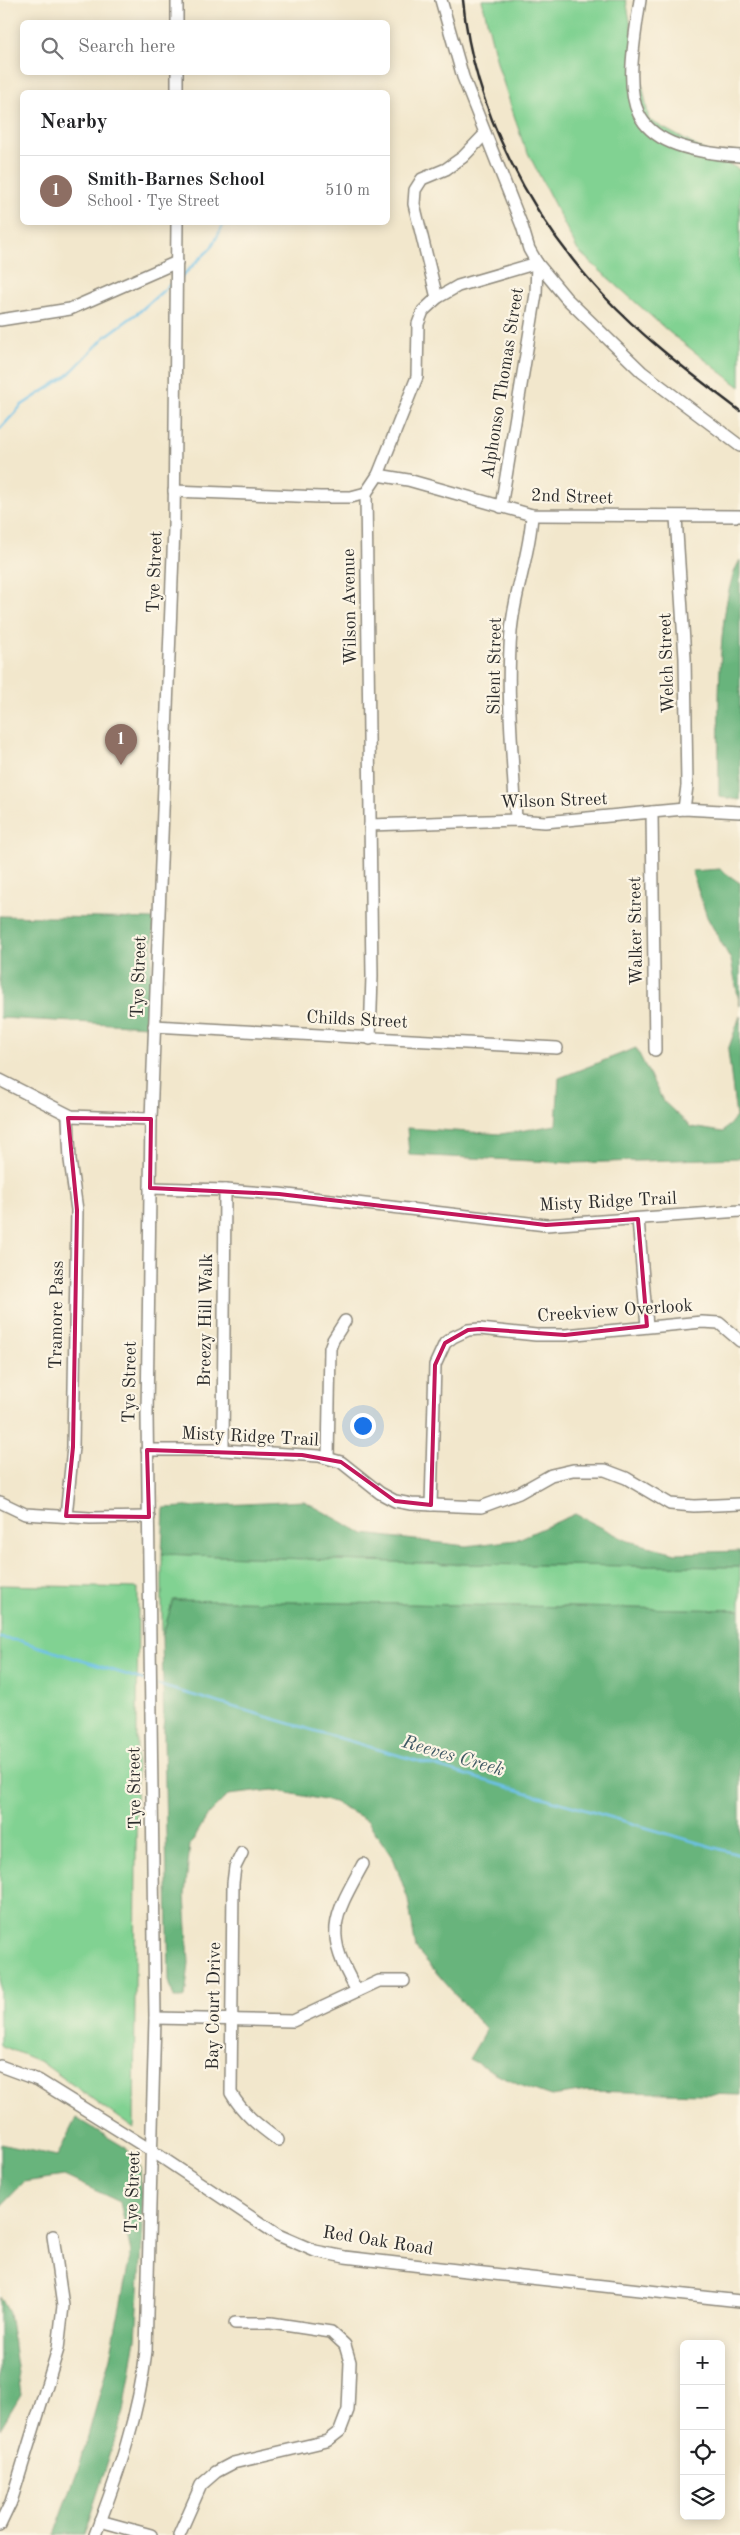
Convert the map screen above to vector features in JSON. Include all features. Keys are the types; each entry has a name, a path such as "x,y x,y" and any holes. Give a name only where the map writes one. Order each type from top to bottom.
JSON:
{"street":[{"path":"177,0 177,20"},
{"path":"441,0 463,77 522,226 529,250 537,264 566,298 642,372 740,446"},
{"path":"640,0 631,54 631,82 636,112 645,127 662,140 684,147 740,156"},
{"path":"177,75 177,90"},
{"path":"437,298 414,204 415,190 422,179 446,169 463,157 485,134"},
{"name":"Tye Street","path":"95,2535 114,2485 139,2399 146,2351 155,2018 147,1450 151,1119 174,491 177,225"},
{"path":"0,320 70,309 176,262"},
{"path":"174,491 320,497 351,497 366,493 378,475 417,377 418,324 423,312 437,298 458,286 537,264"},
{"name":"Alphonso Thomas Street","path":"501,507 536,294 537,264"},
{"name":"2nd Street","path":"378,475 408,480 532,515 740,516"},
{"name":"Wilson Avenue","path":"366,493 372,976 370,1039"},
{"name":"Silent Street","path":"516,820 510,682 511,633 515,598 531,538 532,515"},
{"name":"Welch Street","path":"676,517 686,684 687,786 684,809"},
{"name":"Wilson Street","path":"370,825 516,820 545,822 684,809 740,812"},
{"name":"Walker Street","path":"652,812 655,1050"},
{"name":"Childs Street","path":"154,1026 557,1048"},
{"path":"0,1080 71,1116 151,1119"},
{"name":"Tramore Pass","path":"66,1516 73,1447 77,1210 70,1160 68,1118 71,1116"},
{"name":"Misty Ridge Trail","path":"150,1188 225,1190 411,1208 546,1225 740,1210"},
{"name":"Breezy Hill Walk","path":"223,1450 225,1190"},
{"path":"638,1219 647,1326"},
{"path":"328,1458 330,1348 345,1321"},
{"name":"Creekview Overlook","path":"431,1505 435,1366 445,1343 453,1337 468,1330 480,1329 536,1335 565,1335 647,1326 719,1323 740,1341"},
{"name":"Misty Ridge Trail","path":"147,1450 223,1450 328,1458 341,1462 380,1493 395,1502 481,1507 519,1493 551,1475 573,1470 605,1470 626,1478 670,1504 694,1506 740,1504"},
{"path":"0,1502 25,1514 149,1517"},
{"name":"Bay Court Drive","path":"242,1853 235,1867 233,1883 231,2094 239,2107 251,2120 278,2140"},
{"path":"356,1991 342,1965 334,1934 339,1908 363,1864"},
{"path":"155,2018 293,2021 379,1981 404,1981"},
{"name":"Red Oak Road","path":"0,2066 38,2080 152,2151 278,2235 315,2251 345,2257 740,2301"},
{"path":"0,2526 11,2502 58,2349 62,2306 53,2236"},
{"path":"179,2535 201,2485 216,2472 233,2463 327,2441 340,2431 348,2410 350,2362 345,2345 331,2332 271,2323 235,2323"},
{"path":"100,2521 151,2535"}],"highlighted area":[{"path":"68,1118 151,1119 150,1188 279,1194 546,1225 638,1219 647,1326 565,1335 480,1329 468,1330 445,1343 435,1365 431,1505 395,1501 341,1462 302,1455 147,1450 149,1517 66,1516 73,1447 77,1210"}],"green space":[{"path":"482,0 626,0 649,120 740,170 740,387 669,332 578,251 523,143 498,66"},
{"path":"740,560 740,800 719,797 719,709 722,639 726,607 732,580"},
{"path":"720,869 740,883 740,1006 731,960 707,917 692,871"},
{"path":"0,916 154,919 148,1026 0,1018"},
{"path":"740,1016 740,1158 573,1163 409,1155 407,1128 501,1134 556,1125 559,1078 636,1048 663,1101 691,1127 723,1132 736,1117 728,1050"},
{"path":"304,1501 364,1534 466,1546 516,1540 575,1514 628,1541 676,1553 740,1551 740,1567 453,1564 162,1554 164,1508"},
{"path":"162,1554 453,1564 740,1567 740,1610 173,1600 162,1638"},
{"path":"0,1585 138,1588 134,2129 41,2062 0,2045"},
{"path":"173,1600 740,1610 740,2095 587,2091 551,2096 517,2084 469,2059 486,2030 416,1949 408,1899 394,1860 367,1820 334,1802 273,1790 228,1795 208,1815 190,1845 185,1895 189,1963 185,1998 174,1998 169,1981 162,1638"},
{"path":"76,2118 126,2148 140,2168 143,2228 136,2339 124,2411 84,2535 54,2535 81,2461 110,2357 131,2252 120,2202 64,2176 24,2182 0,2207 0,2144 57,2156"},
{"path":"0,2296 9,2313 21,2394 0,2429"}],"waterway":[{"path":"181,277 211,248 223,225"},
{"path":"0,429 22,405 68,375 106,336 139,312 172,283"},
{"name":"Reeves Creek","path":"0,1638 21,1641 143,1680"},
{"name":"Reeves Creek","path":"158,1685 740,1855"}],"railway":[{"path":"463,0 469,41 492,121 509,159 552,232 577,265 619,312 669,356 740,411"}],"place":[{"name":"Smith-Barnes School","path":"121,765"}]}
